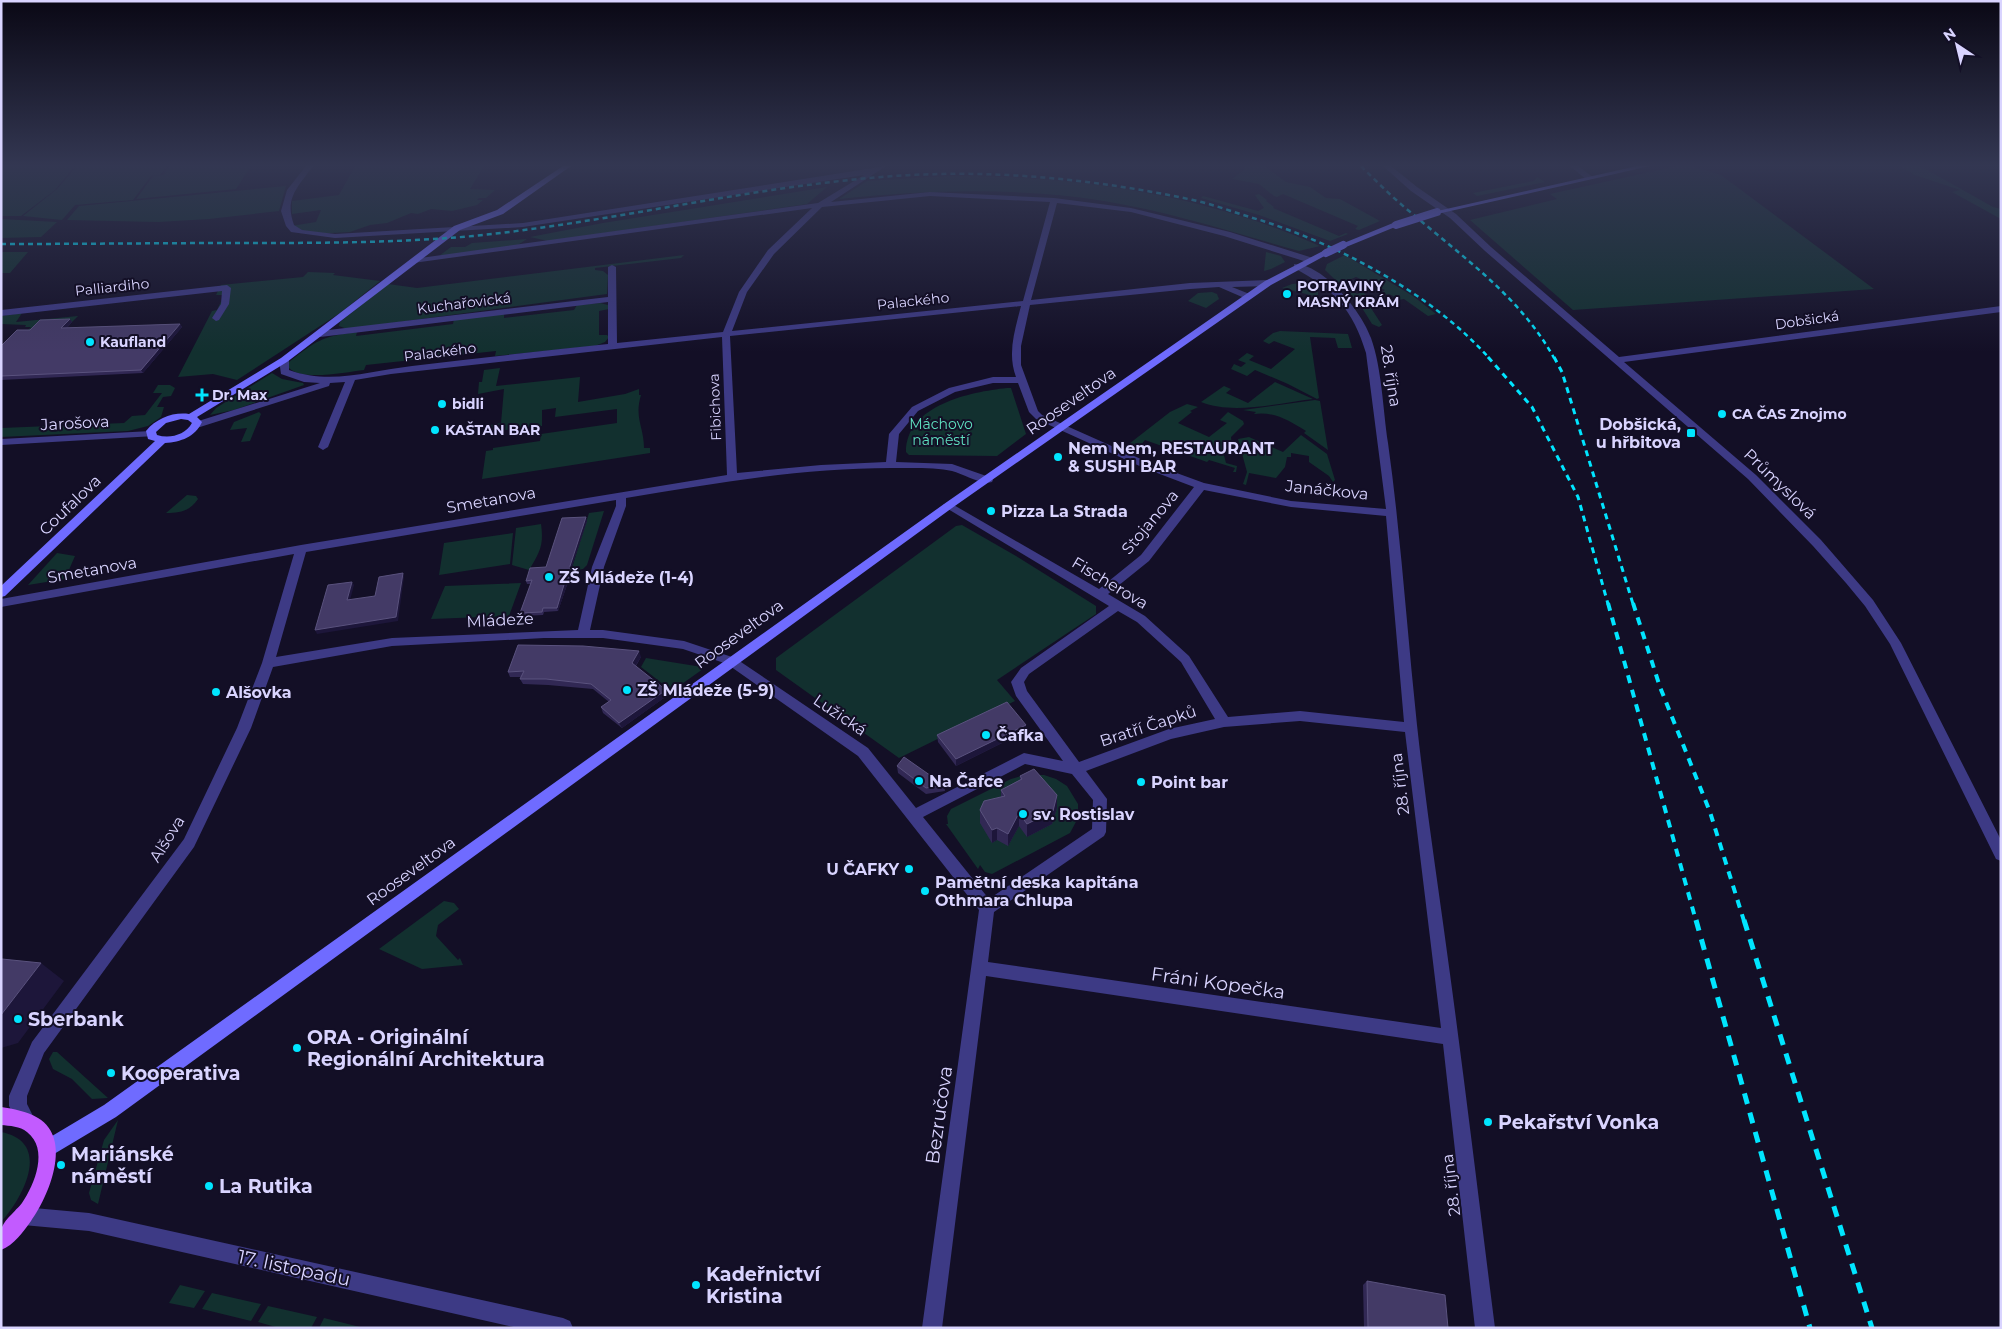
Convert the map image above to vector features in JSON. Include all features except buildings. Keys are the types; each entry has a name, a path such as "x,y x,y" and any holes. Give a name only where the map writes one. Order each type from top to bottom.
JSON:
{"main road":[{"name":"Kuchařovická","path":"162,440 183,436 194,421 320,334 457,228"},
{"name":"Rooseveltova","path":"48,1148 110,1111 731,661 948,506 988,480 1268,283 1310,260 1388,228"},
{"path":"162,440 156,439 151,434 154,428 164,421 181,416 194,421"},
{"name":"Coufalova","path":"1,594 162,440"},
{"path":"1,1116 13,1116 26,1120 37,1127 44,1136 48,1148 46,1173 33,1202 1,1241"}],"street":[{"path":"292,228 313,234 335,236 457,228"},
{"path":"413,262 656,228"},
{"path":"726,335 743,292 771,252 796,228"},
{"name":"Janáčkova","path":"1046,228 1016,346 1016,365 1034,412 1038,417 1148,466 1201,486 1292,504 1392,513"},
{"path":"1203,228 1310,260"},
{"name":"Průmyslová","path":"1461,228 1618,360 1752,477 1817,543 1869,603 1895,644 2001,855"},
{"path":"612,266 613,346"},
{"name":"28. října","path":"1297,266 1320,278 1335,290 1358,317 1366,332 1374,375 1392,513 1411,728 1485,1328"},
{"name":"Palackého","path":"284,360 284,372 304,379 336,382 391,371 613,346 1217,284 1268,283"},
{"name":"Palackého","path":"1217,284 1249,297"},
{"name":"Palliardiho","path":"1,313 227,288 225,304 216,318"},
{"name":"Kuchařovická","path":"320,334 612,299"},
{"name":"Dobšická","path":"1618,360 2001,309"},
{"name":"Fibichova","path":"726,335 732,477"},
{"path":"323,447 351,378"},
{"path":"891,465 894,434 915,409 952,390 993,380 1022,380"},
{"path":"194,421 336,382"},
{"name":"Jarošova","path":"1,442 151,434"},
{"name":"Smetanova","path":"1,603 301,549 732,477 797,470 891,465 952,467 988,480"},
{"name":"Stojanova","path":"1100,596 1145,558 1201,486"},
{"path":"583,633 598,567 621,506 621,495"},
{"name":"Fischerova","path":"948,506 1141,619 1185,659 1224,722"},
{"name":"Alšova","path":"26,1120 18,1106 18,1096 38,1048 189,843 244,728 268,663 301,549"},
{"path":"987,908 1099,832 1100,799 1021,693 1017,682 1025,671 1117,606"},
{"name":"Mládeže","path":"268,663 392,642 583,633 684,645 731,661"},
{"name":"Lužická","path":"731,661 863,752 987,908"},
{"name":"Bratří Čapků","path":"1076,769 1169,734 1224,722 1300,716 1411,728"},
{"path":"914,816 1024,758 1076,769"},
{"name":"Bezručova","path":"932,1328 987,908"},
{"name":"Fráni Kopečka","path":"980,968 1450,1037"},
{"name":"17. listopadu","path":"23,1216 89,1222 563,1328"}],"green space":[{"path":"1,228 51,228 41,237 1,238"},
{"path":"296,228 361,228 350,232 312,234"},
{"path":"577,228 639,228 548,241 530,237"},
{"path":"1220,228 1276,228 1320,246 1299,251"},
{"path":"1295,228 1320,228 1339,236 1348,234 1330,241"},
{"path":"1479,228 1792,228 1874,289 1573,310"},
{"path":"527,239 516,246 439,256 451,247 465,247 472,243"},
{"path":"1,252 28,252 10,273 1,273"},
{"path":"1266,252 1281,256 1285,262 1264,271"},
{"path":"684,255 681,258 595,268 595,270 603,271 608,275 607,294 347,329 339,326 340,322 388,284 417,288"},
{"path":"1345,255 1413,296 1436,314 1428,316 1404,299 1369,305 1382,325 1379,327 1372,324 1359,303 1391,301 1397,298 1389,294 1377,296 1385,290 1356,277 1340,284 1357,294 1363,292 1366,295 1354,298 1325,270 1327,264"},
{"path":"308,272 335,273 333,275 380,281 340,313 237,380 213,374 178,377 212,311 217,310 224,295 216,295 221,285 303,277"},
{"path":"1292,284 1312,286 1318,290 1318,297 1282,288"},
{"path":"1212,292 1217,294 1219,299 1206,308 1188,301 1198,293"},
{"path":"600,303 608,305 609,309 599,311 599,335 607,335 609,337 605,342 595,346 495,356 496,351 366,365 364,370 324,375 302,374 294,372 288,367 289,362 306,349 335,335 357,332 356,336 453,324 454,319 504,314 504,318 574,310 577,305"},
{"path":"22,313 16,322 78,316 72,322 40,323 33,330 28,330 31,327 25,327 26,325 1,324 1,316"},
{"path":"1280,331 1348,334 1352,348 1338,348 1335,338 1310,337 1319,398 1317,399 1255,370 1247,376 1231,369 1234,364 1241,367 1246,363 1238,360 1247,353 1254,356 1249,360 1271,369 1295,349 1274,341 1269,344 1263,341 1273,333"},
{"path":"500,368 496,386 580,377 578,402 625,394 639,389 639,395 641,395 639,416 644,448 650,448 650,453 482,479 486,451 493,450 493,448 540,441 541,434 617,423 617,409 555,417 556,408 542,410 542,426 489,432 490,425 501,423 504,389 478,394 479,382 482,382 484,370"},
{"path":"272,373 282,379 303,383 304,385 234,410 210,415 216,408"},
{"path":"1275,382 1313,399 1242,408 1227,408 1201,402 1224,386 1231,389 1226,393 1248,403"},
{"path":"158,385 170,385 175,388 171,396 163,397 157,407 164,407 161,417 148,426 128,431 1,437 1,428 124,423 132,416 145,415 162,393 153,393"},
{"name":"Máchovo náměstí","path":"1011,388 1026,434 997,456 909,455 906,452 909,436 917,423 928,412 959,398"},
{"path":"1315,400 1320,401 1328,450 1304,433 1306,431 1288,420 1275,415 1254,414 1256,412 1243,410"},
{"path":"1187,404 1198,407 1190,411 1192,412 1178,423 1209,437 1227,423 1220,420 1228,412 1243,421 1244,424 1231,437 1232,448 1222,448 1226,463 1237,466 1236,472 1233,472 1235,468 1209,460 1207,462 1145,440 1135,452 1125,447 1170,412"},
{"path":"259,412 261,414 250,441 241,442 247,428 230,430 234,422"},
{"path":"1301,435 1327,454 1335,480 1333,482 1329,476 1309,462 1309,456 1291,453 1291,457 1287,457 1285,467 1276,478 1249,473 1246,485 1243,484 1247,472 1238,439 1249,437 1283,452"},
{"path":"187,495 196,496 198,499 184,511 166,513"},
{"path":"604,511 587,565 583,569 571,571 589,513"},
{"path":"541,524 542,538 540,548 529,570 512,565 516,528"},
{"path":"962,525 1096,606 1096,614 997,680 1015,701 899,758 776,670 776,658 956,526"},
{"path":"513,533 510,564 439,575 444,543"},
{"path":"57,553 75,556 65,579 28,585"},
{"path":"521,583 509,616 431,619 445,586"},
{"path":"646,658 702,667 703,669 672,691 641,667"},
{"path":"1025,775 1044,775 1056,779 1067,786 1078,804 1078,818 1070,833 992,874 985,872 980,865 978,869 946,824 948,824 947,816 951,809 1011,779"},
{"path":"444,901 454,903 459,909 438,925 436,936 458,960 460,958 463,965 422,969 379,949"},
{"path":"53,1052 57,1052 108,1098 92,1099 72,1079 53,1069 49,1059"},
{"path":"118,1120 98,1204 91,1200 89,1193 104,1140"},
{"path":"1,1132 17,1138 26,1147 30,1159 29,1172 24,1186 18,1199 1,1222"},
{"path":"180,1285 205,1291 194,1308 169,1303"},
{"path":"212,1293 261,1304 251,1321 202,1309"},
{"path":"268,1306 317,1317 311,1328 279,1328 258,1322"},
{"path":"324,1318 364,1328 319,1328"}],"railway":[{"path":"1,244 328,243 473,236 539,228"},
{"path":"1283,228 1353,258 1413,293 1441,313 1488,357"},
{"path":"1430,228 1491,280 1509,298 1541,336 1554,358"},
{"path":"1488,357 1532,407 1578,497 1608,604"},
{"path":"1554,357 1562,372 1633,604"},
{"path":"1608,603 1696,921"},
{"path":"1633,603 1660,687 1710,812 1744,921"},
{"path":"1696,920 1810,1328"},
{"path":"1744,920 1872,1328"}],"place":[{"name":"POTRAVINY MASNÝ KRÁM","path":"1287,294"},
{"name":"Kaufland","path":"90,342"},
{"name":"Dr. Max","path":"202,395"},
{"name":"bidli","path":"442,404"},
{"name":"CA ČAS Znojmo","path":"1722,414"},
{"name":"KAŠTAN BAR","path":"435,430"},
{"name":"Dobšická, u hřbitova","path":"1691,433"},
{"name":"Nem Nem, RESTAURANT & SUSHI BAR","path":"1058,457"},
{"name":"Pizza La Strada","path":"991,511"},
{"name":"ZŠ Mládeže (1-4)","path":"549,577"},
{"name":"ZŠ Mládeže (5-9)","path":"627,690"},
{"name":"Alšovka","path":"216,692"},
{"name":"Čafka","path":"986,735"},
{"name":"Na Čafce","path":"919,781"},
{"name":"Point bar","path":"1141,782"},
{"name":"sv. Rostislav","path":"1023,814"},
{"name":"U ČAFKY","path":"909,869"},
{"name":"Pamětní deska kapitána Othmara Chlupa","path":"925,891"},
{"name":"Sberbank","path":"18,1019"},
{"name":"ORA - Originální Regionální Architektura","path":"297,1048"},
{"name":"Kooperativa","path":"111,1073"},
{"name":"Pekařství Vonka","path":"1488,1122"},
{"name":"Mariánské náměstí","path":"61,1165"},
{"name":"La Rutika","path":"209,1186"},
{"name":"Kadeřnictví Kristina","path":"696,1285"}]}
